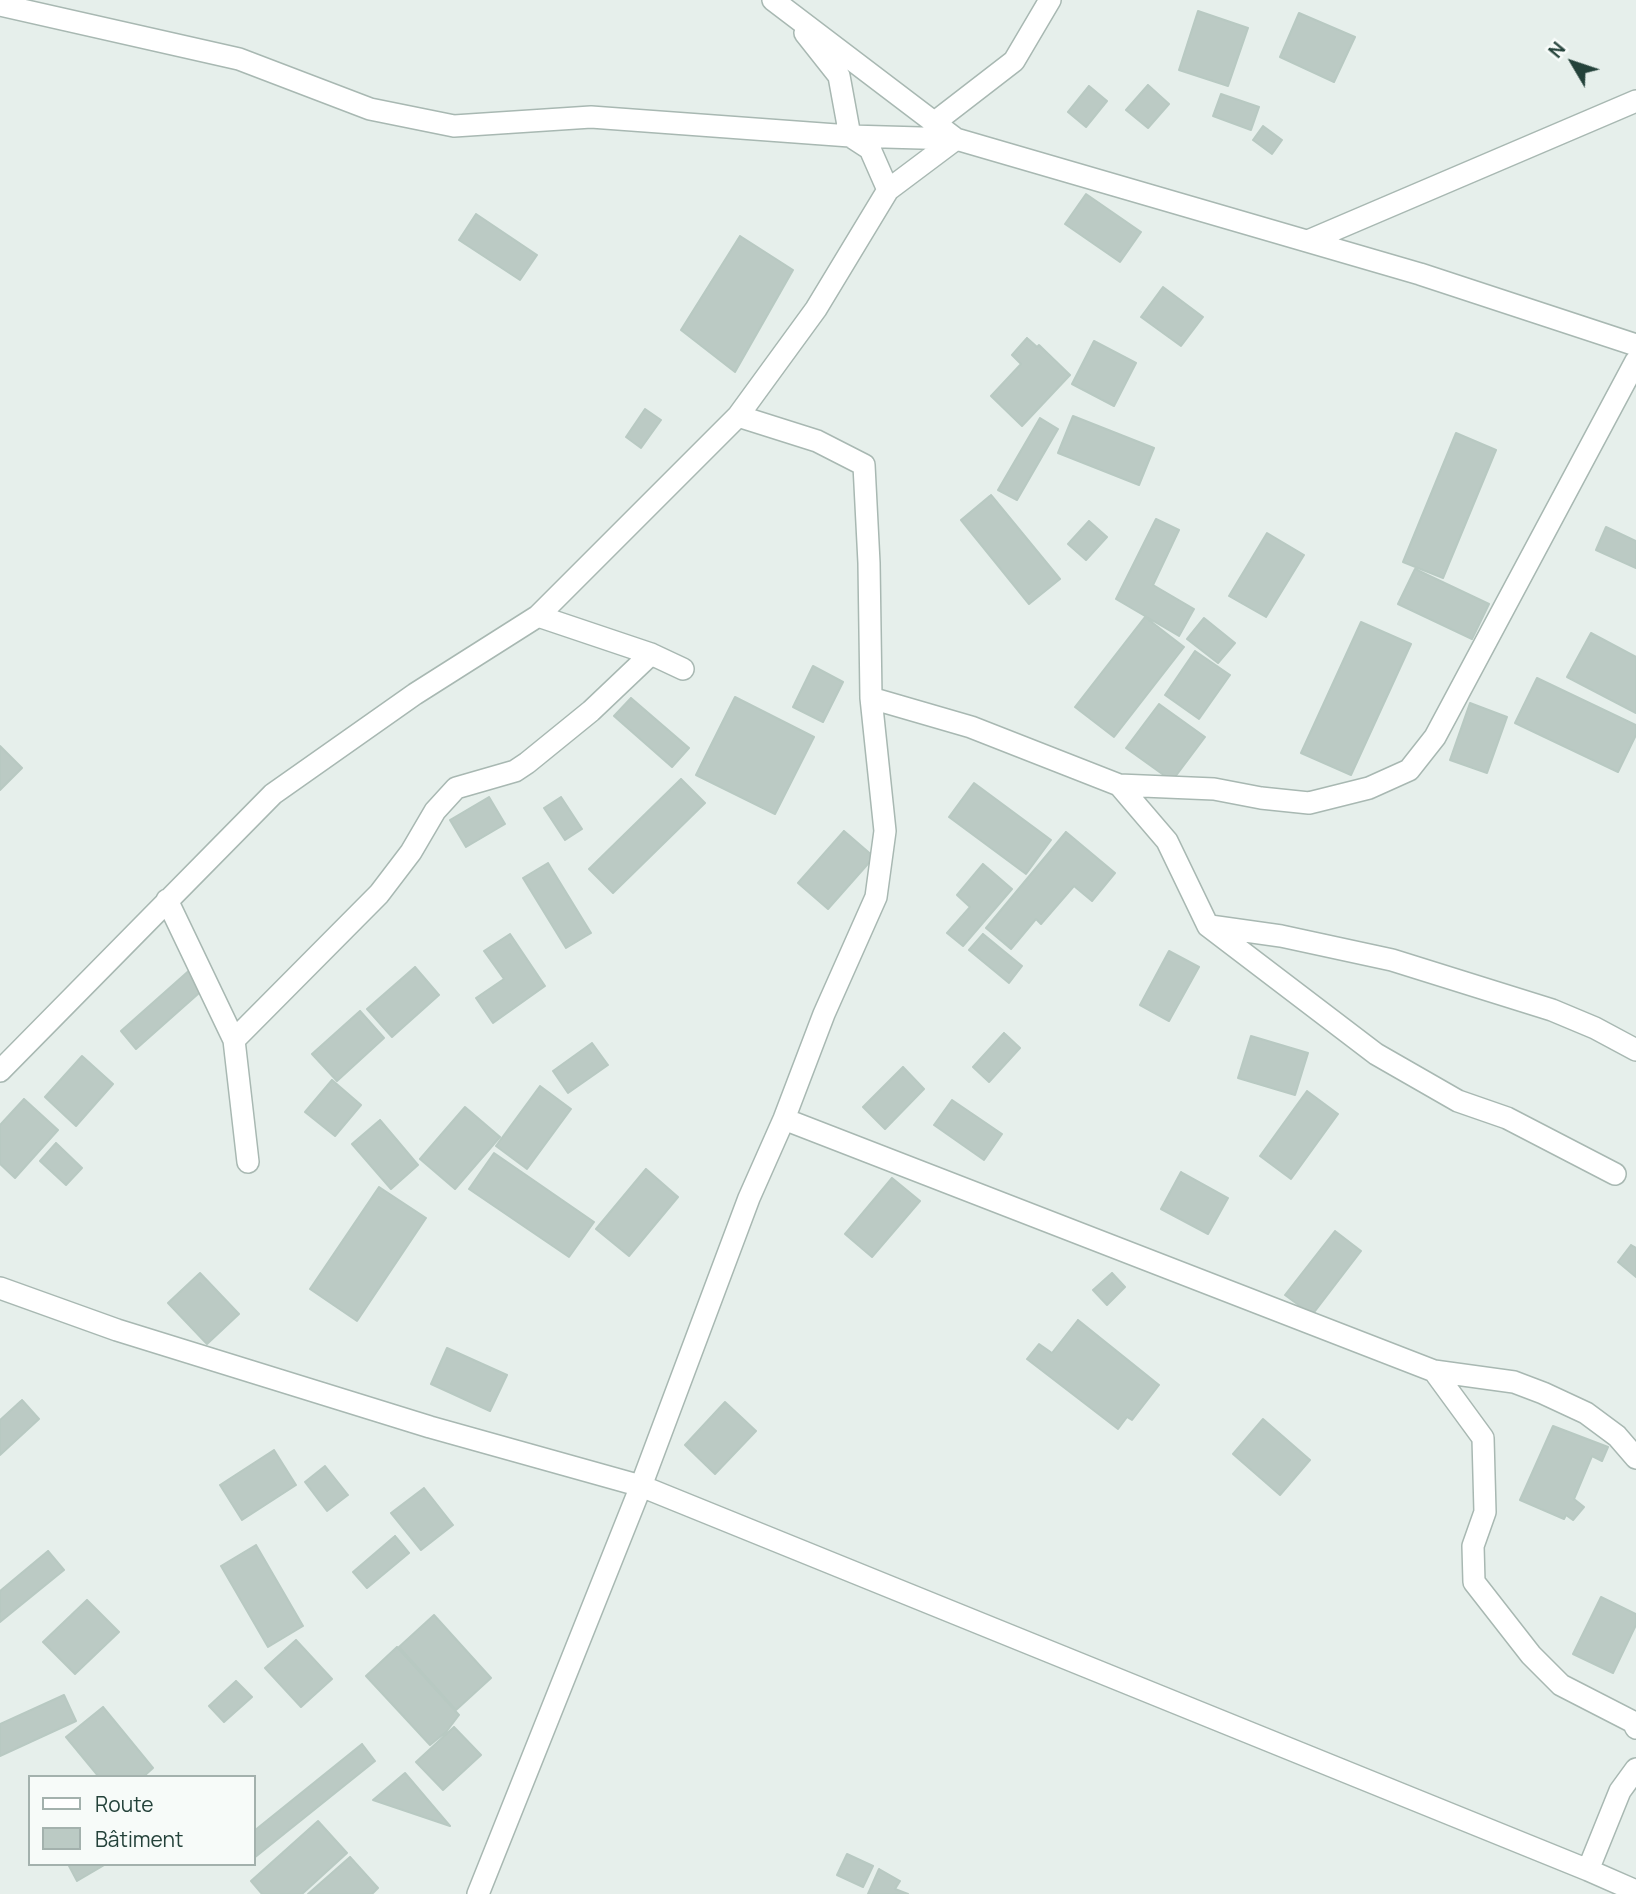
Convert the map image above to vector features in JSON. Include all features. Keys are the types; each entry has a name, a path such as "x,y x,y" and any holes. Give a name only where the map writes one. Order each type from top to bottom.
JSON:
{"street":[{"path":"935,122 1014,61 1050,0"},
{"path":"0,5 239,59 370,109 454,126 591,117 850,136 956,139 1420,274 1636,345"},
{"path":"780,5 956,139"},
{"path":"780,5 839,76 850,136 870,149 888,190"},
{"path":"1308,242 1636,101"},
{"path":"0,1071 273,794 415,694 538,616 738,416 816,309 888,190 956,139"},
{"path":"872,698 971,727 1119,785 1214,789 1309,803 1369,788 1409,770 1435,737 1636,361"},
{"path":"478,1894 640,1486 749,1198 784,1119 824,1014 876,897 885,831 872,698 864,465 817,441 738,416"},
{"path":"538,616 651,654 683,669"},
{"path":"234,1040 379,894 411,852 435,811 456,788 515,771 527,763 591,710 651,654"},
{"path":"1119,785 1167,841 1208,926 1376,1054 1458,1101 1507,1118 1615,1174"},
{"path":"167,900 234,1040 248,1162"},
{"path":"1208,926 1281,936 1392,960 1552,1010 1595,1028 1636,1051"},
{"path":"784,1119 1434,1371 1514,1382 1543,1393 1586,1413 1617,1436 1636,1458"},
{"path":"0,1288 117,1330 416,1423 640,1486 1636,1891"},
{"path":"1434,1371 1483,1438 1485,1512 1473,1546 1474,1582 1531,1655 1560,1685 1633,1722 1636,1728"},
{"path":"1588,1870 1620,1791 1636,1769"}],"building":[{"path":"1198,11 1248,28 1228,86 1179,70"},
{"path":"1299,13 1355,37 1334,82 1280,57"},
{"path":"1148,85 1169,104 1148,128 1126,110"},
{"path":"1089,86 1107,101 1086,127 1068,112"},
{"path":"1221,94 1259,107 1251,130 1213,116"},
{"path":"1263,126 1282,140 1272,154 1253,140"},
{"path":"1086,194 1141,232 1120,262 1065,224"},
{"path":"476,214 537,255 520,280 459,240"},
{"path":"740,236 793,270 735,372 681,330"},
{"path":"1163,287 1203,317 1181,346 1141,317"},
{"path":"1027,338 1037,347 1039,345 1070,375 1022,426 991,396 1021,364 1012,355"},
{"path":"1094,341 1136,363 1114,406 1072,384"},
{"path":"645,409 661,420 641,448 626,437"},
{"path":"1073,416 1154,448 1139,485 1058,453"},
{"path":"1040,418 1058,429 1017,500 998,490"},
{"path":"1456,433 1496,450 1443,578 1403,562"},
{"path":"991,495 1060,579 1029,604 961,520"},
{"path":"1156,519 1179,530 1153,585 1194,609 1179,636 1116,599"},
{"path":"1089,521 1107,537 1086,560 1068,544"},
{"path":"1606,527 1636,541 1636,568 1596,550"},
{"path":"1267,533 1304,555 1266,617 1229,596"},
{"path":"1415,569 1489,604 1472,639 1398,604"},
{"path":"1145,617 1184,647 1114,737 1075,707"},
{"path":"1204,618 1235,643 1218,663 1187,639"},
{"path":"1361,622 1411,644 1351,775 1301,753"},
{"path":"1591,633 1636,657 1636,713 1567,677"},
{"path":"1195,651 1230,675 1199,719 1165,695"},
{"path":"813,666 843,682 823,722 793,707"},
{"path":"1537,678 1636,725 1636,735 1618,772 1515,723"},
{"path":"735,697 814,737 775,814 696,775"},
{"path":"631,698 689,748 672,767 614,716"},
{"path":"1470,703 1507,717 1487,773 1450,760"},
{"path":"1159,704 1205,737 1172,781 1126,748"},
{"path":"0,746 22,768 0,790"},
{"path":"681,779 705,803 613,893 589,869"},
{"path":"974,783 1051,840 1026,874 949,817"},
{"path":"489,797 505,824 466,847 450,820"},
{"path":"561,797 582,829 565,840 544,808"},
{"path":"844,831 874,857 828,909 798,883"},
{"path":"1066,832 1115,873 1092,901 1074,886 1041,924 1036,919 1011,949 986,928"},
{"path":"548,863 591,933 566,948 523,878"},
{"path":"983,864 1012,889 963,946 947,933 970,907 957,895"},
{"path":"510,934 545,986 493,1023 476,998 504,979 484,951"},
{"path":"983,934 1022,966 1009,983 969,950"},
{"path":"1169,951 1199,967 1169,1021 1140,1005"},
{"path":"415,967 439,995 392,1037 367,1009"},
{"path":"192,968 207,986 136,1049 121,1031"},
{"path":"360,1011 384,1038 337,1081 312,1054"},
{"path":"1004,1033 1020,1048 989,1082 973,1067"},
{"path":"1251,1036 1308,1053 1295,1095 1238,1078"},
{"path":"592,1043 608,1065 568,1093 553,1071"},
{"path":"82,1056 113,1084 76,1126 45,1097"},
{"path":"903,1067 924,1089 885,1129 863,1107"},
{"path":"332,1080 361,1105 335,1136 305,1112"},
{"path":"540,1086 571,1109 527,1169 496,1146"},
{"path":"1307,1091 1338,1114 1291,1179 1260,1156"},
{"path":"24,1099 58,1130 15,1178 0,1164 0,1125"},
{"path":"952,1100 1002,1134 984,1160 934,1125"},
{"path":"465,1107 500,1137 455,1189 420,1159"},
{"path":"380,1120 418,1165 391,1189 352,1144"},
{"path":"56,1143 82,1168 66,1185 40,1161"},
{"path":"494,1153 594,1222 569,1257 469,1189"},
{"path":"646,1169 678,1197 629,1256 596,1229"},
{"path":"1181,1172 1228,1198 1208,1234 1161,1209"},
{"path":"892,1178 920,1201 872,1257 845,1234"},
{"path":"379,1187 426,1218 357,1321 310,1289"},
{"path":"1335,1231 1361,1251 1312,1315 1285,1295"},
{"path":"1631,1245 1636,1248 1636,1277 1618,1262"},
{"path":"200,1273 239,1314 207,1344 168,1303"},
{"path":"1112,1273 1125,1287 1107,1305 1093,1290"},
{"path":"1078,1320 1159,1385 1132,1420 1127,1417 1118,1429 1027,1359 1039,1344 1052,1353"},
{"path":"447,1348 507,1375 490,1411 431,1384"},
{"path":"22,1400 39,1419 0,1455 0,1420"},
{"path":"725,1402 756,1431 715,1474 685,1445"},
{"path":"1263,1419 1310,1460 1280,1495 1233,1454"},
{"path":"1553,1426 1608,1447 1602,1461 1592,1456 1574,1499 1584,1507 1573,1520 1566,1515 1564,1519 1520,1500"},
{"path":"274,1450 296,1485 242,1520 220,1485"},
{"path":"325,1466 348,1495 327,1511 305,1482"},
{"path":"424,1488 453,1525 421,1550 391,1513"},
{"path":"395,1536 409,1553 367,1588 353,1572"},
{"path":"256,1545 303,1626 268,1647 221,1566"},
{"path":"48,1551 64,1570 0,1622 0,1591"},
{"path":"1601,1597 1636,1614 1636,1625 1613,1673 1573,1654"},
{"path":"87,1600 119,1632 75,1674 43,1642"},
{"path":"434,1615 491,1678 456,1710 399,1647"},
{"path":"296,1640 332,1679 301,1707 265,1668"},
{"path":"397,1647 459,1715 446,1732 430,1745 366,1676"},
{"path":"236,1681 252,1697 224,1722 209,1706"},
{"path":"64,1695 76,1721 0,1756 0,1724"},
{"path":"103,1707 153,1768 145,1775 97,1775 66,1737"},
{"path":"454,1727 481,1755 443,1790 416,1762"},
{"path":"362,1744 375,1761 256,1856 256,1829"},
{"path":"405,1773 450,1826 373,1800"},
{"path":"318,1821 347,1853 302,1894 262,1894 251,1881"},
{"path":"847,1854 873,1866 863,1887 837,1875"},
{"path":"350,1857 378,1888 372,1894 308,1894"},
{"path":"69,1866 103,1866 77,1881"},
{"path":"879,1869 900,1881 895,1889 908,1894 868,1894"}]}
